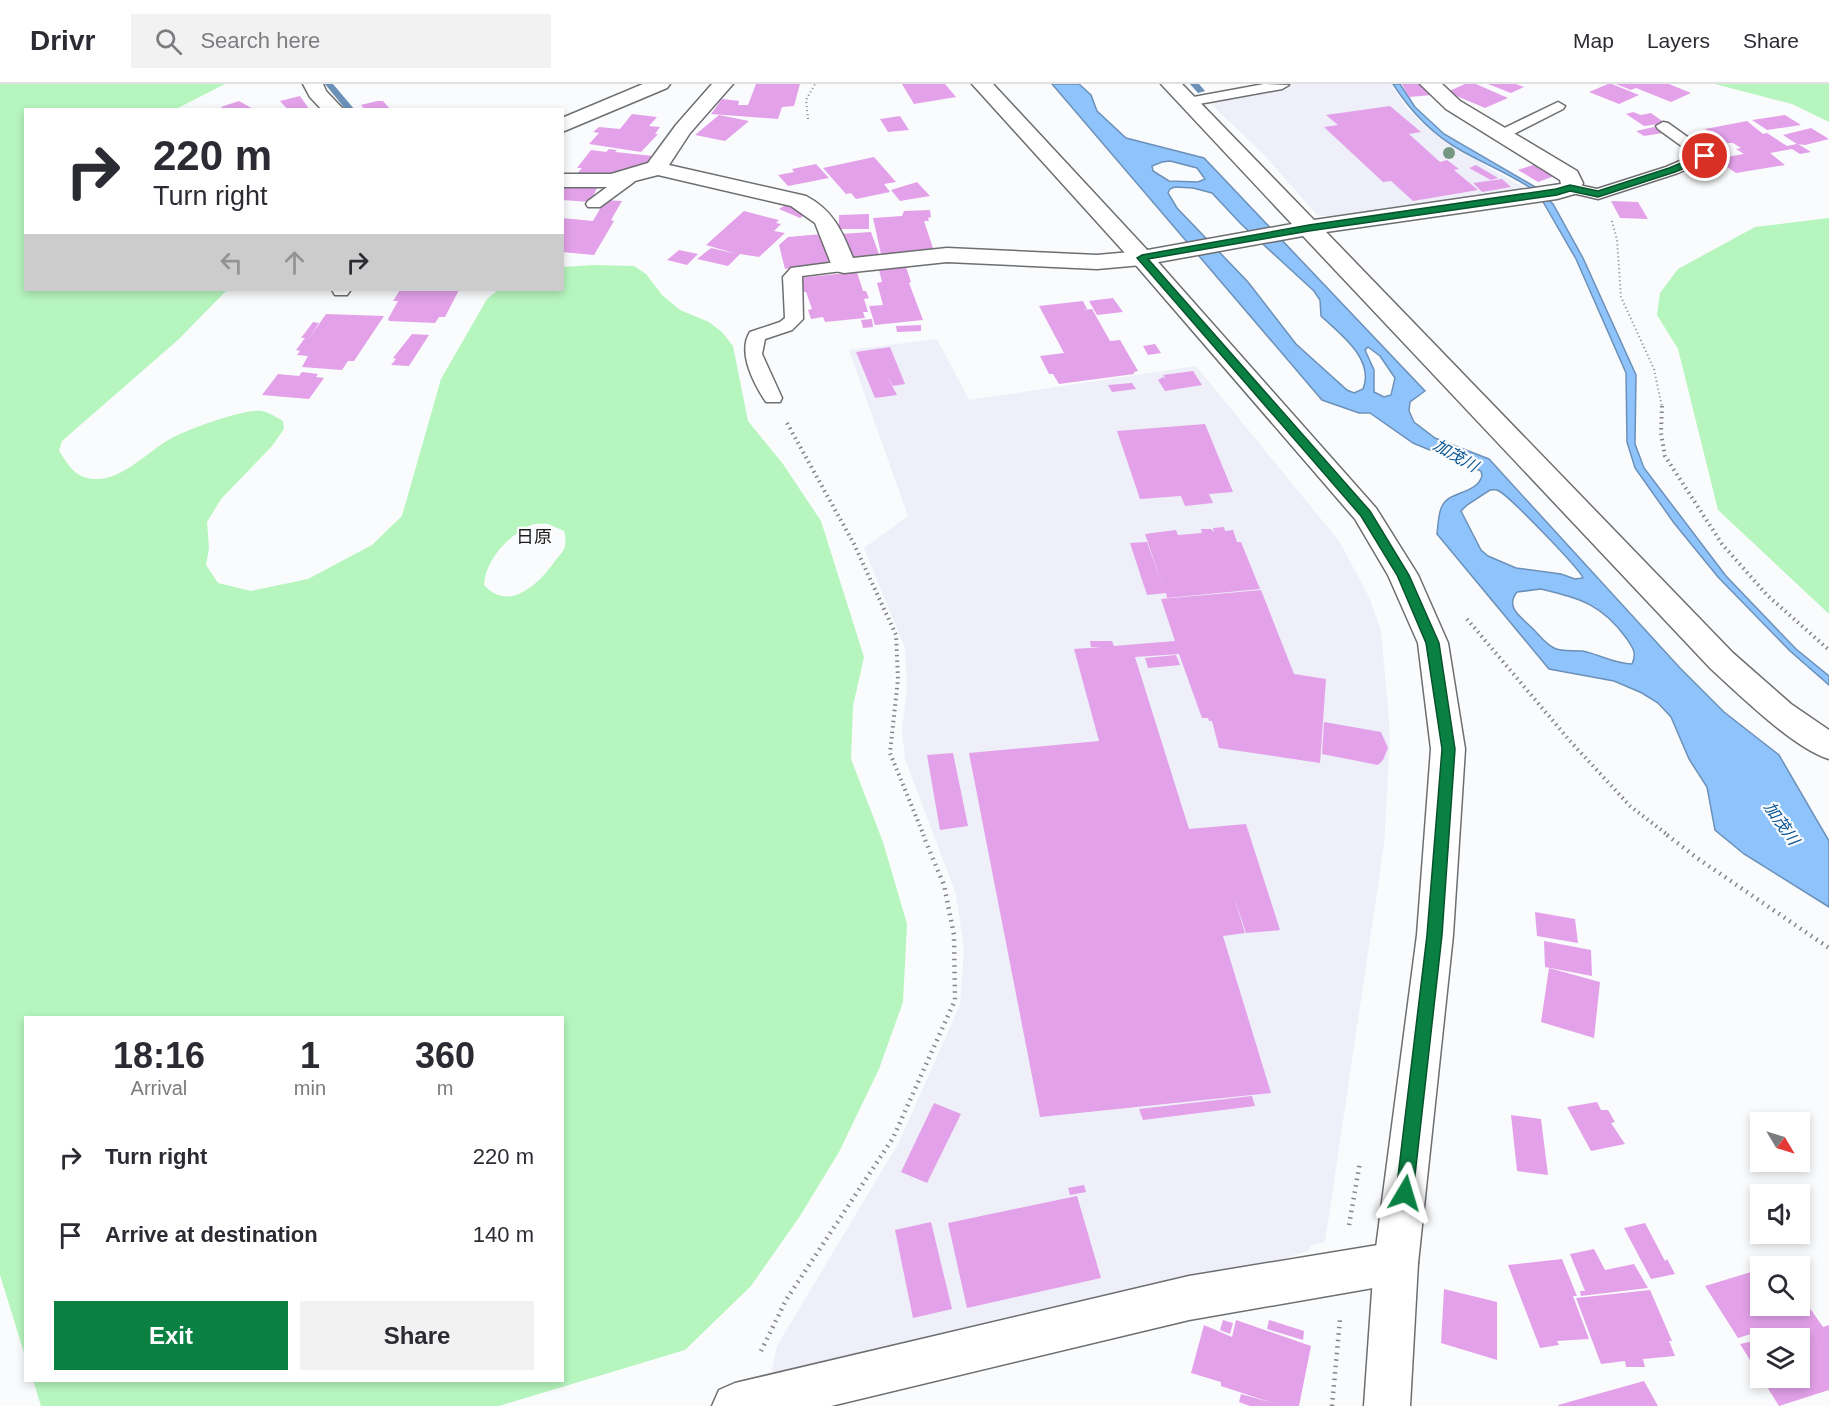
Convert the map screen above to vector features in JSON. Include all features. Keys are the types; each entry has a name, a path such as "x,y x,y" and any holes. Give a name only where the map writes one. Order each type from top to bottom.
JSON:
{"street":[{"path":"313,84 317,93 332,108"},
{"path":"564,125 660,84"},
{"path":"564,180 592,182 628,179 656,168 683,129 723,84"},
{"path":"982,84 1155,255 1366,514 1409,588 1433,643 1448,749 1435,935 1396,1263 1388,1406"},
{"path":"1171,84 1300,230 1722,661 1764,700 1829,747"},
{"path":"656,168 811,206 824,216 844,266 947,255 1097,262 1155,255 1570,188 1572,183 1569,176 1453,105 1430,84"},
{"path":"740,1405 1189,1298 1396,1263"}],"lane":[{"path":"1188,102 1282,85"},
{"path":"1501,135 1558,106"},
{"path":"1570,188 1598,194 1672,170 1705,156 1663,126"},
{"path":"594,204 628,179"},
{"path":"773,398 753,354 756,336 786,326 794,319 792,277 797,272 844,266"}],"path":[{"path":"808,119 804,99 806,93 815,84"},
{"path":"1598,194 1606,202 1617,240 1618,283 1621,297 1654,369 1664,410 1661,433 1665,456 1722,544 1767,595 1829,650"},
{"path":"740,1405 754,1364 786,1300 893,1138 955,1000 954,935 944,885 890,753 898,679 896,635 854,544 773,398"},
{"path":"1409,588 1447,602 1469,622 1570,741 1630,806 1697,858 1829,948"},
{"path":"1332,1406 1340,1319"}],"shaded area":[{"path":"1269,84 1391,84 1406,108 1437,136 1532,192 1405,210 1400,206 1330,217 1317,215 1267,158 1201,94"},
{"path":"937,339 969,400 1196,366 1339,541 1369,597 1381,630 1390,737 1384,845 1325,1242 1310,1246 1309,1251 1208,1280 775,1377 772,1369 777,1346 899,1142 960,1005 964,950 956,894 905,759 902,729 907,688 905,648 864,548 908,516 849,350"}],"green space":[{"path":"0,84 225,84 178,108 24,108 24,291 226,291 179,339 62,441 59,451 67,463 76,473 84,477 107,478 119,474 160,445 189,430 243,413 262,411 270,414 283,421 284,429 272,446 221,499 207,522 209,548 206,565 218,583 251,591 308,579 372,545 402,516 441,379 487,299 497,291 564,291 564,267 634,266 646,274 662,295 680,310 709,322 722,332 733,346 748,421 783,464 821,521 864,657 853,706 851,759 883,842 907,924 903,1002 879,1069 839,1152 800,1216 751,1286 685,1350 499,1406 41,1406 34,1382 564,1382 564,1016 24,1016 24,1353 0,1275","holes":["548,524 564,531 563,551 548,570 523,592 513,596 503,596 494,593 484,585 488,567 505,543 531,525"]},
{"path":"1715,84 1829,84 1829,122 1792,104"},
{"path":"1829,218 1829,614 1718,510 1678,349 1657,315 1660,293 1678,269 1755,227"}],"water":[{"name":"加茂川","path":"1052,84 1079,84 1091,95 1097,111 1126,138 1204,158 1425,391 1410,402 1409,411 1414,422 1435,438 1489,459 1680,668 1724,712 1779,755 1829,841 1829,907 1744,854 1715,830 1707,787 1689,759 1671,717 1658,703 1614,681 1549,669 1437,534 1442,506 1451,497 1469,490 1479,482 1482,476 1481,471 1413,443 1370,413 1359,413 1322,400","holes":["1170,161 1197,168 1205,179 1198,182 1169,181 1153,171 1152,166","1193,188 1212,193 1241,224 1314,291 1320,300 1321,316 1346,339 1360,357 1364,367 1363,389 1354,393 1347,390 1296,344 1248,282 1177,208 1168,193 1170,189","1368,347 1380,356 1395,378 1391,395 1384,397 1374,392 1374,370 1365,350","1490,490 1499,491 1544,533 1583,578 1575,579 1561,574 1516,568 1488,556 1481,550 1461,511","1541,589 1568,596 1599,610 1618,627 1631,645 1634,651 1632,664 1582,651 1554,648 1518,615 1513,607 1517,592"]},
{"path":"1393,84 1400,84 1415,107 1444,134 1537,188 1532,189 1442,138 1415,113"},
{"path":"1542,200 1549,200 1553,204 1583,258 1636,375 1635,444 1644,468 1726,576 1796,649 1829,676 1829,685 1790,651 1718,577 1674,523 1635,468 1627,442 1626,373 1576,259"}],"building":[{"path":"756,84 800,84 794,106 782,107 778,119 711,114 722,99 739,101 738,105 748,105"},
{"path":"902,84 945,84 956,97 914,104"},
{"path":"1402,84 1422,84 1432,95 1409,97"},
{"path":"1465,84 1476,84 1508,98 1485,108 1447,92"},
{"path":"1488,84 1516,84 1524,87 1511,93"},
{"path":"1608,84 1639,95 1619,104 1589,92"},
{"path":"1616,84 1669,84 1691,93 1671,102 1636,88 1631,90"},
{"path":"300,96 308,108 286,108 280,101"},
{"path":"239,101 251,108 222,108"},
{"path":"383,101 389,108 363,108 361,105"},
{"path":"1390,106 1421,132 1409,134 1440,162 1447,160 1459,169 1454,170 1478,190 1413,201 1391,181 1383,182 1324,127 1338,125 1326,115"},
{"path":"1633,112 1641,115 1651,113 1665,123 1644,126 1626,114"},
{"path":"632,114 657,117 649,126 660,127 655,134 658,134 641,152 589,144 599,133 593,132 599,127 620,129"},
{"path":"719,115 749,121 725,141 695,135"},
{"path":"1785,115 1801,125 1767,130 1752,120"},
{"path":"900,116 909,130 888,132 880,119"},
{"path":"1747,121 1763,134 1767,133 1787,146 1797,144 1783,135 1811,128 1829,139 1805,145 1798,144 1811,152 1800,154 1792,149 1770,153 1785,165 1736,173 1715,159 1744,154 1736,149 1741,148 1733,143 1727,143 1705,129"},
{"path":"1654,127 1663,133 1644,136 1636,131"},
{"path":"609,149 617,150 615,152 653,156 646,167 618,177 576,175 582,168 577,168 591,150 606,152"},
{"path":"874,157 896,182 884,184 890,192 856,199 851,193 846,194 823,168"},
{"path":"1539,163 1560,174 1538,182 1518,170"},
{"path":"816,164 829,178 788,186 778,175 794,172 792,169"},
{"path":"1476,165 1498,178 1491,180 1469,168"},
{"path":"1502,179 1511,187 1482,192 1473,183"},
{"path":"917,182 930,196 900,201 891,190"},
{"path":"564,186 597,188 590,202 564,200"},
{"path":"605,200 622,201 611,220 614,221 594,255 564,252 564,218 593,221"},
{"path":"1611,201 1638,202 1648,219 1620,218"},
{"path":"789,203 810,212 800,218 779,209"},
{"path":"930,210 929,221 924,221 934,251 881,254 873,218 902,216 904,211"},
{"path":"744,211 779,220 776,223 781,224 774,231 785,233 759,257 740,254 728,266 697,259 711,248 737,254 706,245"},
{"path":"869,214 869,229 839,229 839,215"},
{"path":"871,232 880,257 850,260 840,234"},
{"path":"822,234 829,263 785,269 779,245 788,237"},
{"path":"679,250 698,254 687,265 667,260"},
{"path":"901,264 902,267 906,267 911,282 909,283 923,320 875,325 869,306 883,305 877,283 882,282 878,266"},
{"path":"857,272 863,291 866,291 869,298 864,299 868,312 863,312 865,318 825,322 823,317 811,319 808,310 812,309 806,292 802,292 798,278"},
{"path":"399,291 458,291 445,317 439,317 435,323 389,321 398,301 393,301"},
{"path":"1113,298 1123,312 1097,315 1089,301"},
{"path":"1083,301 1087,309 1081,310 1092,309 1110,341 1120,340 1138,371 1134,374 1059,384 1053,374 1049,374 1040,356 1064,353 1039,306"},
{"path":"326,314 384,316 354,361 348,361 342,370 302,367 308,356 297,355 300,351 296,350 305,338 301,338 313,322 319,323 308,340"},
{"path":"872,319 873,327 863,328 861,320"},
{"path":"921,325 921,331 897,332 896,326"},
{"path":"412,334 429,335 409,366 391,365 396,359 393,358"},
{"path":"1155,344 1161,353 1148,355 1143,346"},
{"path":"890,347 905,384 893,386 887,376 897,395 875,398 856,352"},
{"path":"1193,371 1202,385 1165,391 1158,380 1163,377 1166,379 1163,375"},
{"path":"302,372 318,374 316,377 324,378 309,399 262,395 278,374 299,376"},
{"path":"1132,383 1136,389 1112,392 1108,385"},
{"path":"1205,424 1233,492 1209,494 1213,503 1185,506 1181,496 1140,499 1117,431"},
{"path":"1224,527 1225,531 1233,530 1237,542 1241,542 1260,589 1167,598 1166,593 1147,595 1130,543 1147,542 1163,587 1145,534 1176,530 1178,535 1202,533 1201,529 1211,529 1214,532 1213,528"},
{"path":"1261,590 1294,674 1326,679 1320,763 1219,748 1212,721 1202,718 1179,654 1135,657 1189,829 1246,824 1280,930 1246,933 1233,894 1245,933 1223,936 1271,1093 1040,1117 969,753 1099,741 1074,649 1102,647 1091,647 1090,641 1112,641 1114,646 1175,641 1161,599"},
{"path":"1176,655 1180,665 1148,668 1145,658"},
{"path":"1324,722 1381,732 1388,748 1383,760 1378,765 1322,754"},
{"path":"953,753 968,826 940,830 927,755"},
{"path":"1535,912 1575,919 1578,943 1537,936"},
{"path":"1544,941 1591,950 1592,976 1545,967"},
{"path":"1549,968 1600,982 1594,1038 1541,1022"},
{"path":"1252,1096 1255,1106 1143,1120 1139,1109"},
{"path":"1597,1102 1601,1110 1608,1110 1615,1122 1611,1123 1625,1144 1591,1151 1567,1107"},
{"path":"934,1103 961,1114 927,1183 901,1172"},
{"path":"1511,1115 1541,1119 1548,1175 1517,1171"},
{"path":"1084,1185 1086,1192 1070,1195 1068,1188"},
{"path":"1077,1196 1101,1278 967,1308 948,1223"},
{"path":"931,1222 952,1309 913,1318 895,1230"},
{"path":"1645,1223 1665,1261 1667,1259 1675,1274 1651,1279 1624,1228"},
{"path":"1594,1249 1605,1270 1634,1264 1648,1288 1581,1296 1580,1291 1585,1291 1570,1254"},
{"path":"1562,1259 1577,1296 1573,1296 1589,1339 1557,1341 1559,1345 1540,1348 1508,1265"},
{"path":"1750,1272 1750,1316 1810,1316 1810,1308 1823,1327 1829,1325 1829,1390 1779,1406 1768,1388 1810,1388 1810,1328 1750,1328 1750,1334 1738,1338 1705,1286"},
{"path":"1444,1289 1497,1302 1497,1360 1441,1343"},
{"path":"1650,1290 1672,1341 1669,1341 1675,1356 1643,1359 1645,1367 1626,1367 1625,1361 1601,1364 1576,1298"},
{"path":"1223,1320 1233,1323 1230,1334 1220,1330"},
{"path":"1236,1320 1311,1346 1299,1406 1250,1406 1239,1402 1241,1394 1276,1404 1221,1386 1221,1382 1191,1373 1204,1325 1232,1337"},
{"path":"1269,1320 1304,1331 1303,1340 1267,1329"},
{"path":"1750,1342 1750,1360 1740,1344"},
{"path":"1644,1381 1658,1406 1558,1405"}],"waterway":[{"path":"329,84 349,108"},
{"path":"1194,84 1201,91"}],"district":[{"name":"日原","path":"534,537"}],"route":[{"path":"1405,1193 1435,935 1448,749 1433,643 1403,575 1366,514 1142,258 1309,228 1557,192 1570,188 1598,194 1672,170 1705,156"}]}
